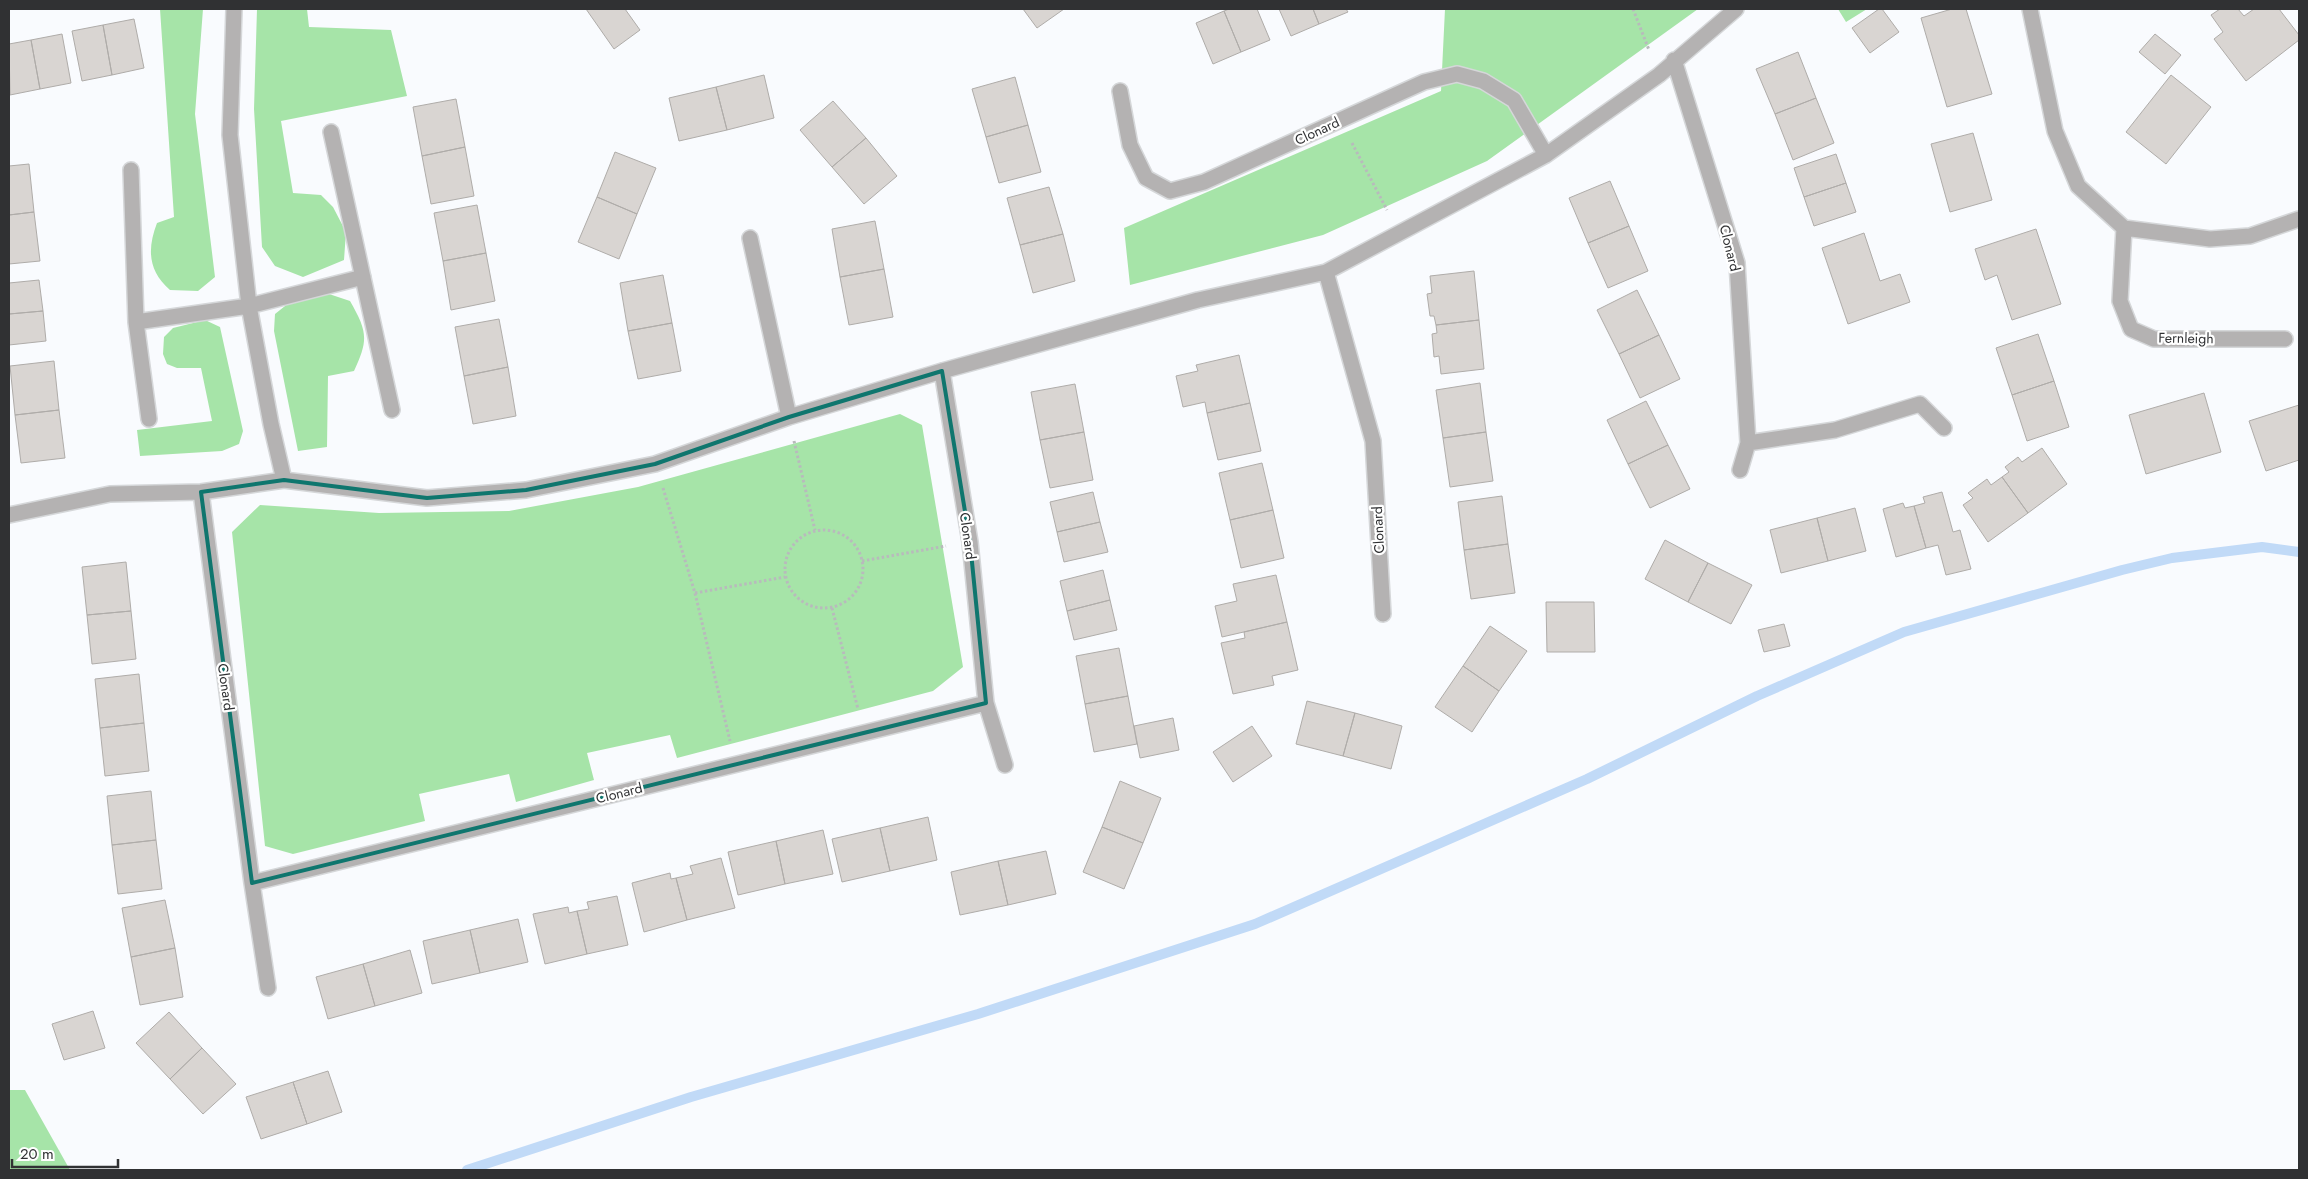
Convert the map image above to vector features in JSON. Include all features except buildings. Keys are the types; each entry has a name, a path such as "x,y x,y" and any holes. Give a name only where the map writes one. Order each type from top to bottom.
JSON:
{"street":[{"path":"234,9 230,135 249,306 271,424 284,480"},
{"path":"9,514 110,494 200,492 284,480 426,498 526,490 655,464 789,417 942,371 1198,300 1326,272 1546,155 1659,75 1674,60 1736,9"},
{"path":"2030,9 2056,131 2078,186 2124,228 2210,239 2250,236 2299,219"},
{"name":"Clonard","path":"1674,60 1737,262 1748,442 1740,470"},
{"name":"Clonard","path":"1120,92 1130,145 1146,178 1170,191 1204,182 1424,82 1456,74 1483,80 1514,100 1546,155"},
{"path":"331,132 392,410"},
{"path":"131,170 136,322 149,419"},
{"name":"Fernleigh","path":"2124,228 2120,300 2131,329 2154,339 2285,339"},
{"path":"750,238 789,417"},
{"name":"Clonard","path":"1326,272 1373,441 1383,614"},
{"path":"136,322 249,306 363,277"},
{"name":"Clonard","path":"942,371 970,542 986,703 1005,765"},
{"path":"1748,442 1835,430 1920,404 1944,428"},
{"name":"Clonard","path":"200,492 252,883 268,988"},
{"name":"Clonard","path":"252,883 986,703"}],"path":[{"path":"1633,9 1659,75"},
{"path":"1340,120 1399,233"},
{"path":"789,417 816,530"},
{"path":"655,464 696,593 736,764"},
{"path":"816,530 831,530 845,536 856,547 862,561 862,577 857,591 846,602 832,608 816,608 802,603 791,592 785,577 784,562 790,547 801,536 816,530"},
{"path":"862,561 970,542"},
{"path":"696,593 785,577"},
{"path":"832,608 864,733"}],"highlighted area":[{"path":"942,371 970,542 986,703 252,883 201,492 284,480 427,498 526,490 655,464 789,417"}],"green space":[{"path":"160,9 203,9 195,114 215,277 198,291 170,290 157,275 152,259 152,242 157,223 174,217"},
{"path":"257,9 307,9 309,27 391,30 407,96 281,121 293,193 321,195 333,207 346,232 344,260 303,277 275,266 262,247 254,109"},
{"path":"1445,9 1698,9 1487,161 1323,235 1130,285 1124,228 1441,91"},
{"path":"1838,9 1867,9 1846,22"},
{"path":"326,293 350,301 363,328 364,343 354,371 328,376 327,447 298,451 274,331 275,314 290,302"},
{"path":"205,320 220,327 243,431 239,444 222,451 140,456 137,430 212,421 201,368 177,368 167,364 163,354 164,337 173,328"},
{"path":"900,414 922,425 963,667 933,691 677,758 670,735 587,753 594,780 516,802 509,774 419,794 425,821 293,854 265,846 232,532 260,505 379,513 509,511 638,487"},
{"path":"9,1090 25,1090 70,1170 9,1170"}],"waterway":[{"path":"467,1170 691,1097 978,1014 1255,924 1587,779 1757,696 1904,632 2122,570 2172,558 2262,547 2299,552"}]}
